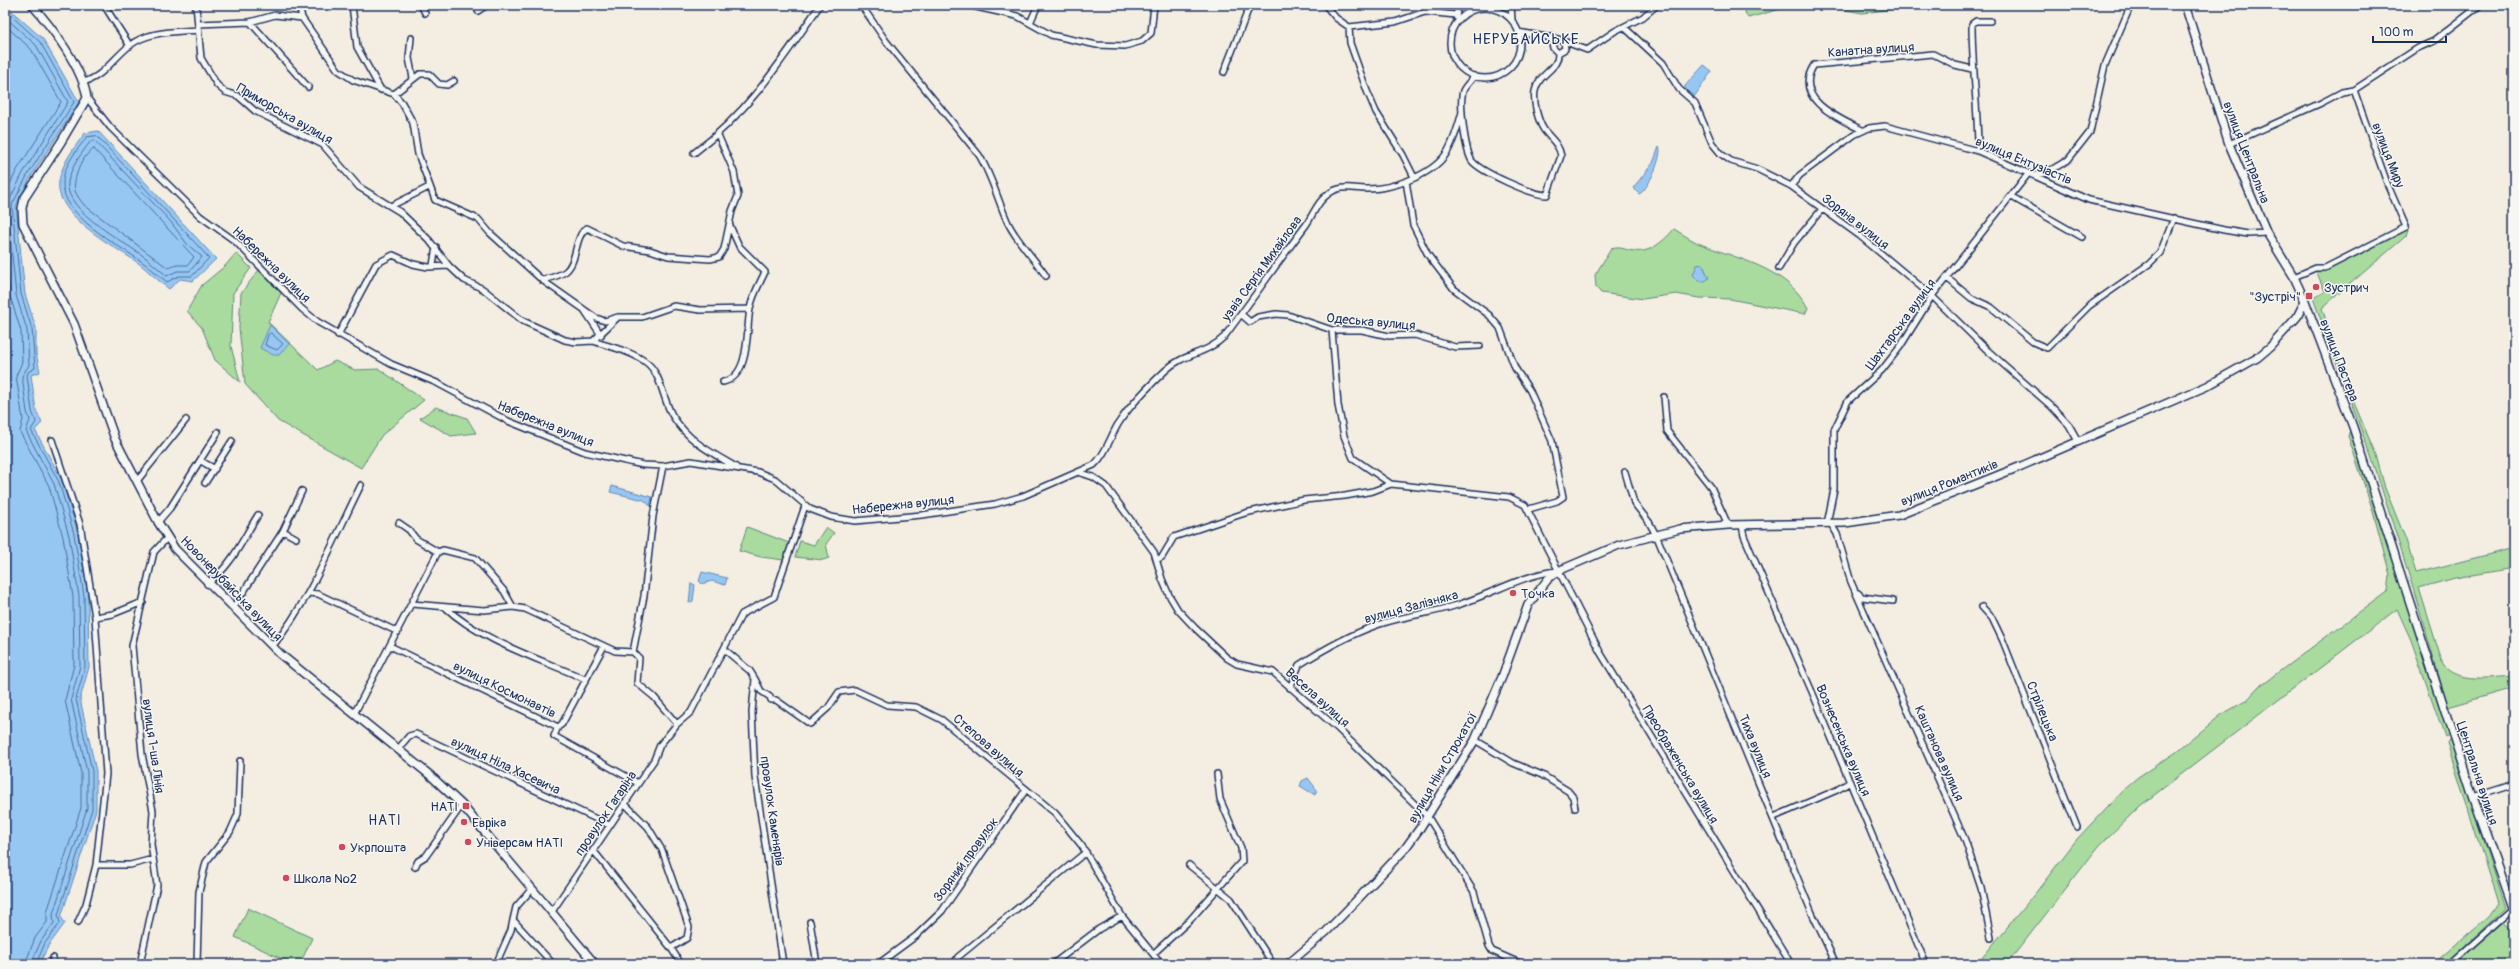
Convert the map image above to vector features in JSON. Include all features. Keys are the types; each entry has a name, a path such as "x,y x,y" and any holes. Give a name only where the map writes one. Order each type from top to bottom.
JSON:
{"street":[{"path":"32,5 50,27 83,82 86,98"},
{"path":"104,5 130,46"},
{"name":"Приморська вулиця","path":"196,5 201,58 217,85 225,92 238,96 255,111 323,145 359,186 391,206 436,247 449,266 464,280 483,289 523,321 565,340 576,342 593,342 648,363 656,374 672,415 685,432 702,448 738,469"},
{"path":"299,5 302,18 338,70 353,80 394,94 409,114 413,123 418,154 435,200 478,219 490,233 542,280 596,318 606,320 618,317 642,317 674,306 700,310 750,309"},
{"path":"352,5 357,48 381,90"},
{"path":"421,5 425,12"},
{"path":"478,11 487,5"},
{"path":"694,153 718,135 767,83 820,5"},
{"path":"861,5 886,41 979,155 987,168 1009,224 1024,249 1034,259 1046,276"},
{"path":"967,5 1017,16 1051,35 1098,45 1125,46 1142,41 1151,33 1154,5"},
{"path":"1030,23 1038,5"},
{"path":"1224,72 1250,5"},
{"path":"1325,5 1336,18 1349,27 1395,22 1425,12 1456,15"},
{"path":"1458,5 1450,44 1452,57 1462,70 1474,76 1495,77 1510,68 1519,50 1518,32 1512,20 1511,5"},
{"path":"1518,32 1564,42 1588,50 1624,27 1643,17 1657,5"},
{"path":"2036,175 2046,173 2068,160 2090,132 2105,65 2131,5"},
{"name":"вулиця Центральна","path":"2185,5 2229,144 2267,233 2294,277 2305,301"},
{"path":"2229,144 2321,103 2342,92 2354,90 2418,48 2434,41 2479,6"},
{"path":"1453,28 1464,15 1481,8 1498,10 1512,20"},
{"path":"198,24 250,22 275,15 302,18"},
{"path":"1978,151 1978,121 1972,69 1972,24 1976,21 1990,21"},
{"path":"250,22 308,87"},
{"path":"1349,27 1352,51 1376,112 1414,177"},
{"name":"Зоряна вулиця","path":"1624,27 1663,63 1679,89 1695,103 1712,143 1721,154 1731,161 1757,169 1791,186 1860,236 1932,296 1987,350 2051,406 2069,425 2078,441"},
{"path":"83,82 92,80 130,46 157,34 198,30"},
{"path":"411,38 409,58 413,78"},
{"path":"1474,76 1463,92 1462,112 1468,152 1476,164 1490,172 1496,178 1547,195 1561,156 1556,141 1544,130 1538,115 1535,92 1542,75 1555,66 1559,59 1558,53 1553,48 1553,40"},
{"path":"1558,53 1565,49 1564,42"},
{"name":"Канатна вулиця","path":"1862,130 1820,106 1811,96 1809,85 1814,65 1933,54 1955,65 1972,69"},
{"path":"394,94 413,78 425,73 439,84 446,84 454,81"},
{"name":"вулиця Миру","path":"2294,277 2314,268 2325,268 2406,227 2387,182 2354,90"},
{"name":"Набережна вулиця","path":"86,98 110,127 200,216 235,240 302,309 338,335 391,364 437,383 508,421 590,454 642,465 663,466 691,461 758,472 775,479 806,506 843,521 922,515 1012,500 1087,470"},
{"name":"Новонерубайська вулиця","path":"86,98 61,142 24,199 22,217 26,232 74,324 106,418 167,538 207,584 272,647 398,749 462,805 531,890 595,964"},
{"name":"узвіз Сергія Михайлова","path":"1087,470 1094,466 1102,458 1115,430 1127,412 1165,371 1217,344 1242,315 1322,199 1328,194 1350,186 1365,189 1406,181 1427,171 1446,155 1462,112"},
{"name":"вулиця Ентузіастів","path":"1791,186 1800,175 1862,130 1886,126 1978,151 2028,174 2036,175 2058,187 2089,200 2224,230 2248,234 2267,233"},
{"path":"542,280 562,274 570,267 582,233 587,228 624,246 650,250 668,256 710,259 722,254 738,196 737,184 718,135"},
{"name":"Шахтарська вулиця","path":"1829,524 1834,490 1834,430 1844,407 1848,400 1882,370 1900,347 1932,296 2012,197 2028,174"},
{"path":"1158,560 1162,557 1174,537 1245,513 1304,500 1366,492 1390,484 1509,497 1519,500 1529,509 1557,501 1563,497 1563,490 1554,460 1552,441 1530,391 1515,368 1500,328 1490,315 1454,288 1428,255 1413,225 1407,199 1406,181"},
{"path":"391,206 429,187"},
{"path":"2012,197 2082,237"},
{"path":"1779,268 1794,243 1822,209"},
{"path":"1947,278 1971,298 1991,307 2033,342 2047,348 2089,306 2149,264 2160,253 2174,218"},
{"path":"723,382 735,376 746,352 749,341 750,309 765,272 739,246 730,226"},
{"path":"433,265 436,247"},
{"path":"338,335 376,264 393,255 413,264 428,267 433,265 449,266"},
{"name":"вулиця Пастера","path":"2305,301 2353,427 2445,708"},
{"name":"вулиця Романтиків","path":"1558,571 1619,545 1657,537 1680,529 1728,525 1829,524 1865,522 1899,515 2207,386 2257,358 2293,321 2305,301"},
{"path":"582,308 601,335"},
{"name":"Одеська вулиця","path":"1242,315 1250,322 1267,315 1288,315 1332,330 1362,330 1389,336 1415,336 1455,347 1480,346"},
{"path":"593,342 618,317"},
{"path":"1332,330 1333,360 1344,436 1353,458 1383,476 1390,484"},
{"path":"1664,397 1667,431 1711,487 1728,525"},
{"path":"137,481 186,420"},
{"path":"158,522 170,508 218,432"},
{"path":"52,440 80,524 95,617 106,774 96,865 86,904 78,922"},
{"path":"205,483 232,441"},
{"path":"201,461 214,469"},
{"path":"633,652 644,596 651,528 663,466"},
{"path":"1094,466 1094,477"},
{"name":"Тиха вулиця","path":"1626,472 1634,503 1649,522 1657,537 1774,816 1812,913 1836,964"},
{"name":"Весела вулиця","path":"1078,473 1094,477 1106,486 1158,560 1162,579 1178,610 1195,628 1227,658 1245,667 1274,672 1290,688 1337,728 1428,817 1474,892 1489,946 1492,951 1522,964"},
{"path":"272,647 288,626 308,593 361,485"},
{"path":"233,608 283,531 302,492"},
{"name":"провулок Гагаріна","path":"551,913 654,760 660,745 677,724 691,712 742,614 774,597 806,506"},
{"name":"Преображенська вулиця","path":"1529,509 1558,571 1600,652 1791,964"},
{"path":"207,584 221,574 232,561 258,515"},
{"path":"399,523 409,530 416,539 438,552"},
{"name":"Каштанова вулиця","path":"1829,524 1837,534 1851,582 1966,840 1981,888 1991,938"},
{"name":"Вознесенська вулиця","path":"1742,525 1744,536 1850,782 1926,964"},
{"path":"283,531 296,538"},
{"name":"вулиця 1-ша Лінія","path":"140,964 157,885 153,859 153,811 142,754 132,664 134,632 143,602 154,552 167,538"},
{"path":"354,714 398,632 438,552 443,550 475,558 504,591 513,607"},
{"name":"вулиця Залізняка","path":"1290,688 1299,665 1355,633 1392,621 1453,607 1520,580 1544,572 1558,571"},
{"name":"вулиця Ніни Строкатої","path":"1288,964 1326,932 1365,892 1404,850 1428,817 1475,740 1502,677 1528,605 1548,579 1558,571"},
{"path":"1856,591 1862,597 1893,601"},
{"path":"308,593 318,594 398,632"},
{"path":"95,617 113,614 143,602"},
{"path":"412,604 484,610 513,607 525,609 550,619 615,651 633,652 639,658 637,683 654,697 677,724"},
{"path":"445,607 459,620 481,632 585,679"},
{"name":"Стрілецька","path":"1982,607 1992,618 2003,641 2077,827"},
{"name":"вулиця Космонавтів","path":"390,646 558,727 554,736 638,783"},
{"path":"558,727 562,724 604,646"},
{"path":"724,650 750,671 755,679"},
{"name":"Степова вулиця","path":"755,679 761,691 770,697 771,700 776,700 810,724 828,708 839,692 844,690 854,690 887,705 916,707 942,720 1025,791 1055,813 1086,852 1122,916 1161,964"},
{"name":"провулок Каменярів","path":"755,679 752,712 755,777 783,964"},
{"name":"Центральна вулиця","path":"2445,708 2473,797 2513,911"},
{"name":"вулиця Ніла Хасевича","path":"398,749 409,736 416,734 609,825"},
{"path":"1475,740 1513,763 1542,775 1568,791 1573,797 1575,808"},
{"path":"196,964 199,892 206,862 230,832 238,814 240,761"},
{"path":"1153,954 1220,888 1239,866 1242,855 1220,799 1217,774"},
{"path":"1774,816 1837,790 1850,782"},
{"path":"2473,797 2514,784"},
{"name":"Зоряний провулок","path":"878,964 916,936 942,911 1025,791"},
{"path":"624,803 648,827 662,850 689,927 687,938 672,948"},
{"path":"415,867 418,861 426,856 462,805"},
{"path":"593,850 672,948 681,964"},
{"path":"954,964 958,957 1086,852"},
{"path":"96,865 130,865 153,859"},
{"path":"1189,865 1220,888 1240,910 1273,964"},
{"path":"496,964 511,930 516,907 531,890"},
{"path":"2450,964 2513,911"},
{"path":"1053,964 1099,929 1122,916"},
{"path":"513,917 554,964"},
{"path":"810,922 817,964"},
{"path":"52,964 53,958"}],"green space":[{"path":"1741,5 1807,5 1788,7 1748,18"},
{"path":"1819,5 1928,5 1862,13"},
{"path":"2410,225 2406,236 2322,308 2347,386 2376,455 2385,488 2406,540 2416,573 2514,548 2514,568 2455,578 2419,588 2443,665 2449,671 2457,675 2476,678 2514,676 2514,688 2448,707 2409,575 2376,471 2313,298 2325,292 2315,268 2325,268"},
{"path":"1674,229 1698,243 1759,266 1774,274 1799,294 1808,308 1805,314 1730,299 1699,298 1676,294 1643,299 1601,293 1596,287 1595,275 1611,249 1621,248 1631,251 1646,250 1657,245","holes":["1702,264 1706,272 1694,275 1697,265"]},
{"path":"236,253 251,268 233,293 231,346 240,382 215,360 202,328 187,311 202,285 225,266"},
{"path":"259,270 281,293 268,322 318,370 335,361 355,370 379,369 424,400 382,435 361,468 278,421 245,384 239,328 241,293"},
{"path":"436,407 467,418 476,433 451,436 420,418"},
{"path":"2350,430 2449,735 2445,737 2411,640 2397,609 2140,806 2099,846 2007,964 1977,964 2037,891 2077,839 2125,788 2138,777 2175,753 2221,715 2247,700 2261,685 2388,591 2390,575 2372,508 2348,436"},
{"path":"747,527 789,543 784,560 761,557 739,551"},
{"path":"826,527 834,533 826,544 829,558 823,560 795,557 800,541 814,545"},
{"path":"2450,738 2505,908 2446,964 2433,964 2489,916 2498,903 2447,743"},
{"path":"248,908 312,938 300,964 293,964 235,937"},
{"path":"2504,921 2514,933 2514,964 2455,964"}],"water":[{"path":"5,5 43,39 79,102 30,178 16,206 25,294 36,328 36,353 40,372 31,375 36,410 42,423 35,430 62,480 78,533 88,595 89,667 80,699 96,771 96,810 61,917 65,923 49,945 39,964 5,964"},
{"path":"1704,65 1712,71 1694,97 1685,89 1685,86"},
{"path":"98,131 216,259 193,281 180,279 169,289 141,265 89,230 66,206 60,194 59,181 63,168 69,156 85,133"},
{"path":"1659,147 1659,156 1654,172 1647,186 1639,194 1633,188 1653,163"},
{"path":"1702,264 1709,278 1705,281 1699,281 1693,275 1697,265"},
{"path":"270,325 289,344 279,355 273,355 260,348"},
{"path":"612,486 652,497 650,506 644,500 610,492"},
{"path":"702,572 727,578 725,585 712,581 702,584 699,581"},
{"path":"691,583 695,585 693,601 689,603"},
{"path":"1308,778 1317,790 1315,795 1300,786 1302,781"}],"place":[{"name":"Зустрич","path":"2316,287"},
{"name":"\"Зустріч\"","path":"2309,296"},
{"name":"Точка","path":"1513,593"},
{"name":"НАТІ","path":"466,806"},
{"name":"Евріка","path":"464,822"},
{"name":"Універсам НАТІ","path":"468,842"},
{"name":"Укрпошта","path":"342,847"},
{"name":"Школа №2","path":"286,878"}],"district":[{"name":"НЕРУБАЙСЬКЕ","path":"1526,39"},
{"name":"НАТІ","path":"385,820"}]}
